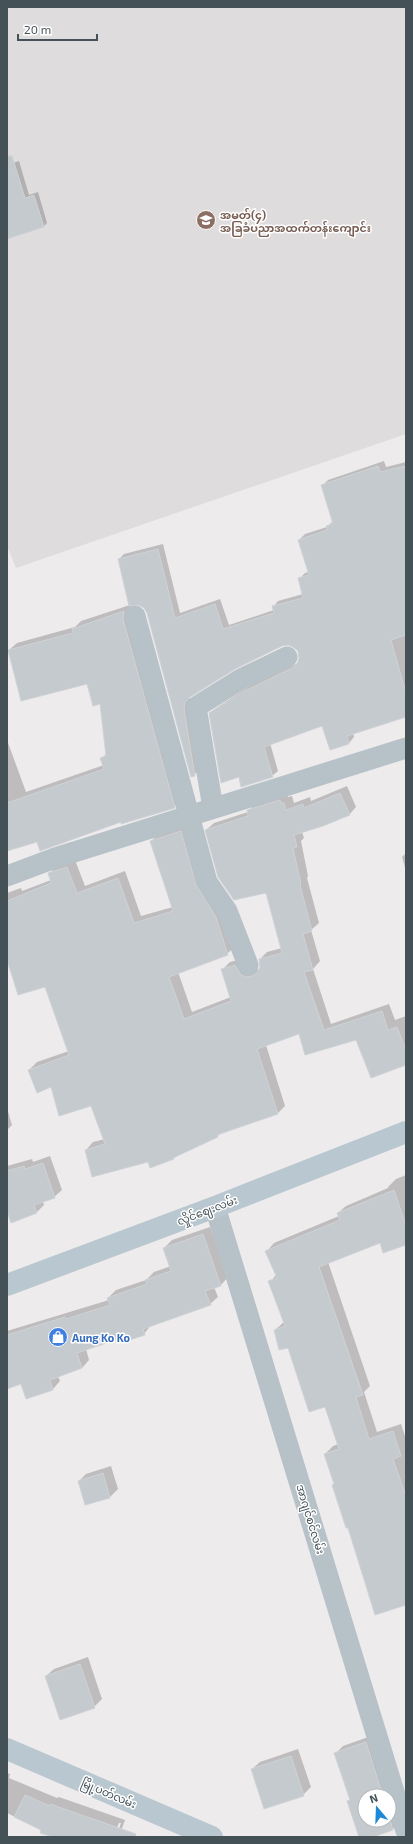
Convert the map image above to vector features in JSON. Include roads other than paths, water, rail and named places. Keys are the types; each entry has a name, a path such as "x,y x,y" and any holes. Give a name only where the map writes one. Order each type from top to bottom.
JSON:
{"street":[{"path":"135,616 206,882 227,911 248,965"},
{"path":"213,808 196,707 241,679 287,657"},
{"path":"7,876 55,858 406,748"},
{"name":"လှိုင်ဈေးလမ်း","path":"7,1285 215,1207 406,1132"},
{"name":"အာဂျင်စင်လမ်း","path":"215,1207 400,1788 406,1831"},
{"name":"မြို့ပတ်လမ်း","path":"7,1749 209,1837"}],"place":[{"name":"အမှတ်(၄) အခြခံပညာအထက်တန်းကျောင်း","path":"206,220"},
{"name":"Aung Ko Ko","path":"58,1337"}]}
